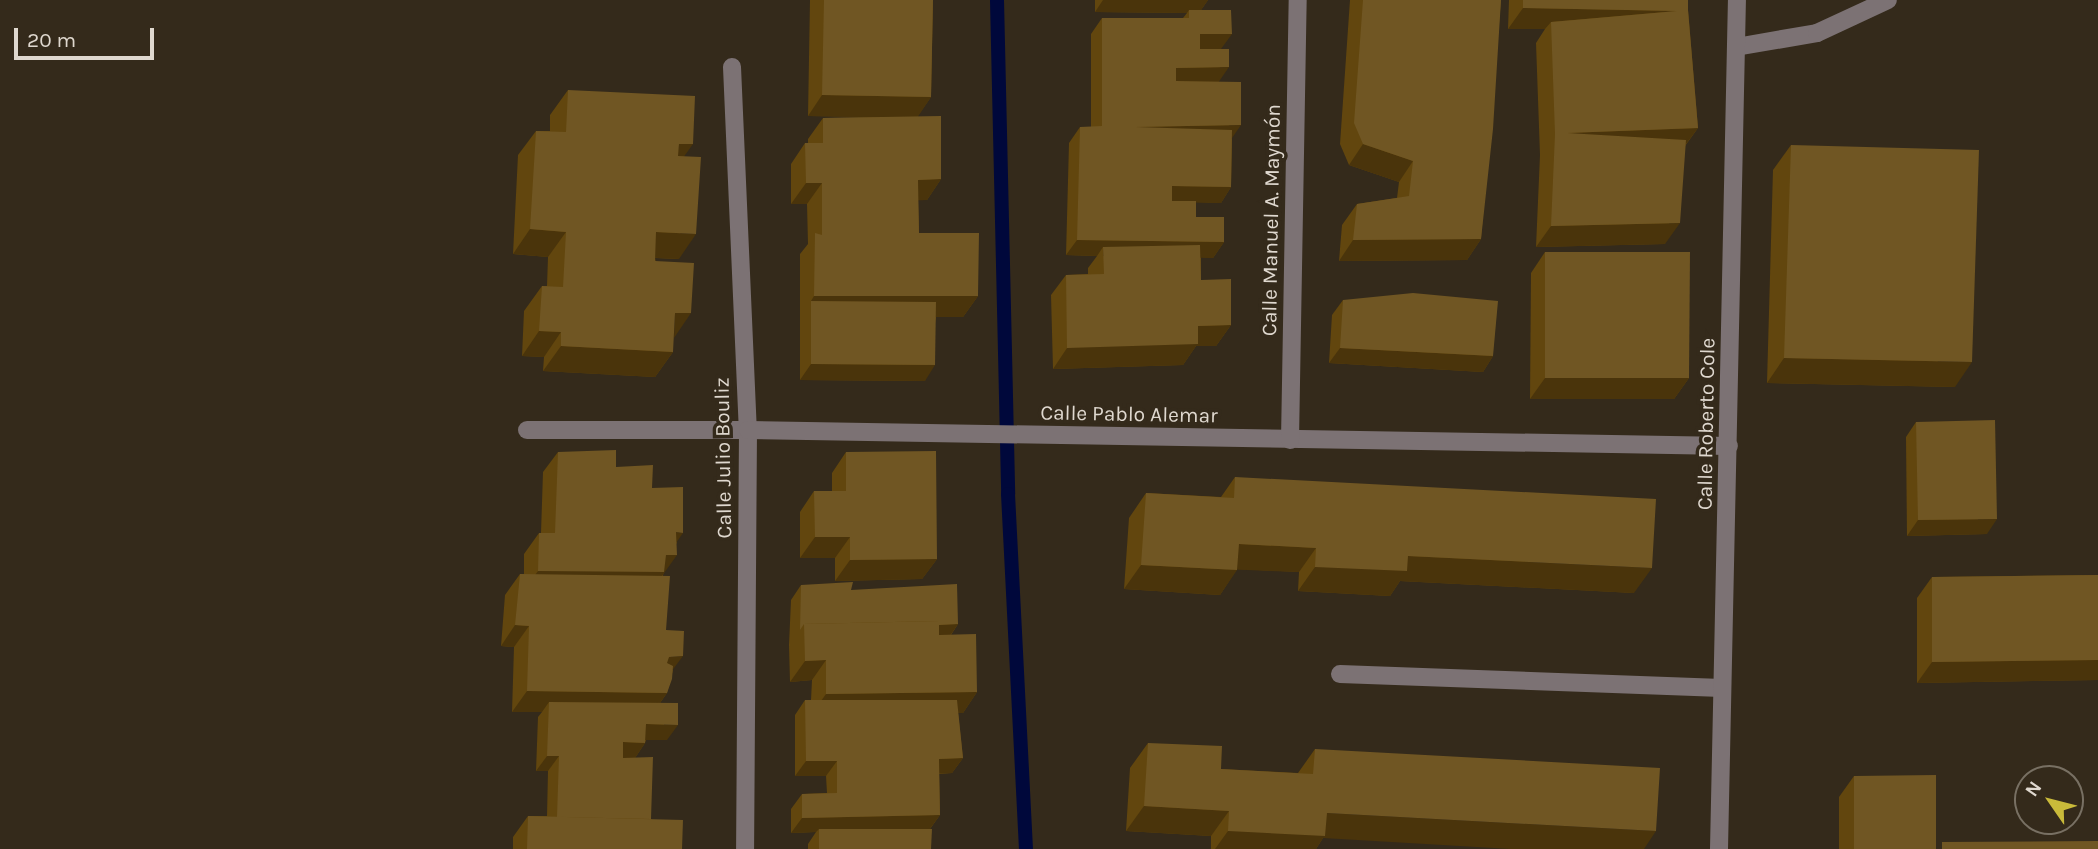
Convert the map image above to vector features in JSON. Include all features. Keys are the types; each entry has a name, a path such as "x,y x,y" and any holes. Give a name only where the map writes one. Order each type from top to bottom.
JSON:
{"street":[{"name":"Calle Manuel A. Maymón","path":"1290,440 1298,0"},
{"name":"Calle Roberto Cole","path":"1719,849 1737,0"},
{"path":"1736,47 1817,33 1888,0"},
{"name":"Calle Julio Bouliz","path":"732,67 748,430 745,849"},
{"name":"Calle Pablo Alemar","path":"527,430 748,430 1729,446"},
{"path":"1340,674 1722,688"}],"building":[{"path":"824,0 933,0 931,97 822,95"},
{"path":"1363,0 1501,0 1493,129 1481,239 1353,240 1357,204 1409,196 1413,161 1363,144 1354,123"},
{"path":"1523,0 1688,0 1698,128 1567,133 1686,140 1680,223 1551,226 1555,134 1551,22 1677,11 1523,8"},
{"path":"1189,10 1231,10 1232,34 1200,34 1200,49 1229,49 1229,67 1176,68 1176,81 1241,82 1241,125 1135,127 1232,130 1231,187 1172,186 1172,201 1196,201 1196,217 1224,217 1224,242 1077,240 1080,127 1102,126 1102,18 1189,18"},
{"path":"568,90 695,96 693,144 679,144 678,156 701,157 696,234 656,232 655,261 694,263 691,313 675,313 673,352 561,346 561,332 539,331 542,286 563,287 566,232 530,229 536,131 566,132"},
{"path":"941,116 941,179 918,180 919,233 979,233 978,296 814,296 815,233 822,235 822,183 806,183 805,143 823,143 823,118"},
{"path":"1791,145 1979,150 1972,362 1784,358"},
{"path":"1200,245 1201,280 1231,279 1231,325 1198,326 1198,344 1067,348 1066,275 1104,274 1103,247"},
{"path":"1545,252 1690,252 1689,378 1545,378"},
{"path":"1413,293 1498,301 1493,356 1340,348 1343,300"},
{"path":"811,301 936,302 935,365 811,364"},
{"path":"1995,420 1997,519 1918,520 1916,422"},
{"path":"616,450 616,467 653,465 652,488 683,487 683,533 676,532 677,555 666,555 664,572 538,571 539,533 555,533 558,452"},
{"path":"936,451 937,559 850,560 850,537 815,537 814,491 846,491 846,452"},
{"path":"1235,477 1656,499 1652,568 1408,556 1407,571 1315,567 1316,548 1239,544 1237,570 1141,565 1146,493 1234,498"},
{"path":"520,574 670,576 666,630 684,631 683,656 669,657 667,663 673,666 667,693 527,691 529,626 515,625"},
{"path":"2098,575 2098,660 1932,662 1932,577"},
{"path":"853,582 851,590 957,584 958,624 939,625 939,621 804,624 800,630 801,585"},
{"path":"939,621 939,635 976,634 977,692 826,694 826,660 805,661 804,624"},
{"path":"805,700 957,700 963,758 939,759 940,815 802,818 802,794 837,793 837,761 806,761"},
{"path":"549,702 678,703 678,725 646,724 645,743 623,742 623,758 653,757 651,819 557,817 559,756 547,756"},
{"path":"1148,743 1222,746 1221,769 1313,774 1315,749 1660,768 1656,831 1327,813 1325,836 1228,831 1229,811 1144,806"},
{"path":"1936,775 1936,849 1854,849 1854,776"},
{"path":"528,816 683,820 682,849 527,849"},
{"path":"819,829 932,829 931,849 819,849"},
{"path":"2098,841 2098,849 1942,849 1942,842"}],"waterway":[{"path":"997,0 1008,494 1026,849"}]}
